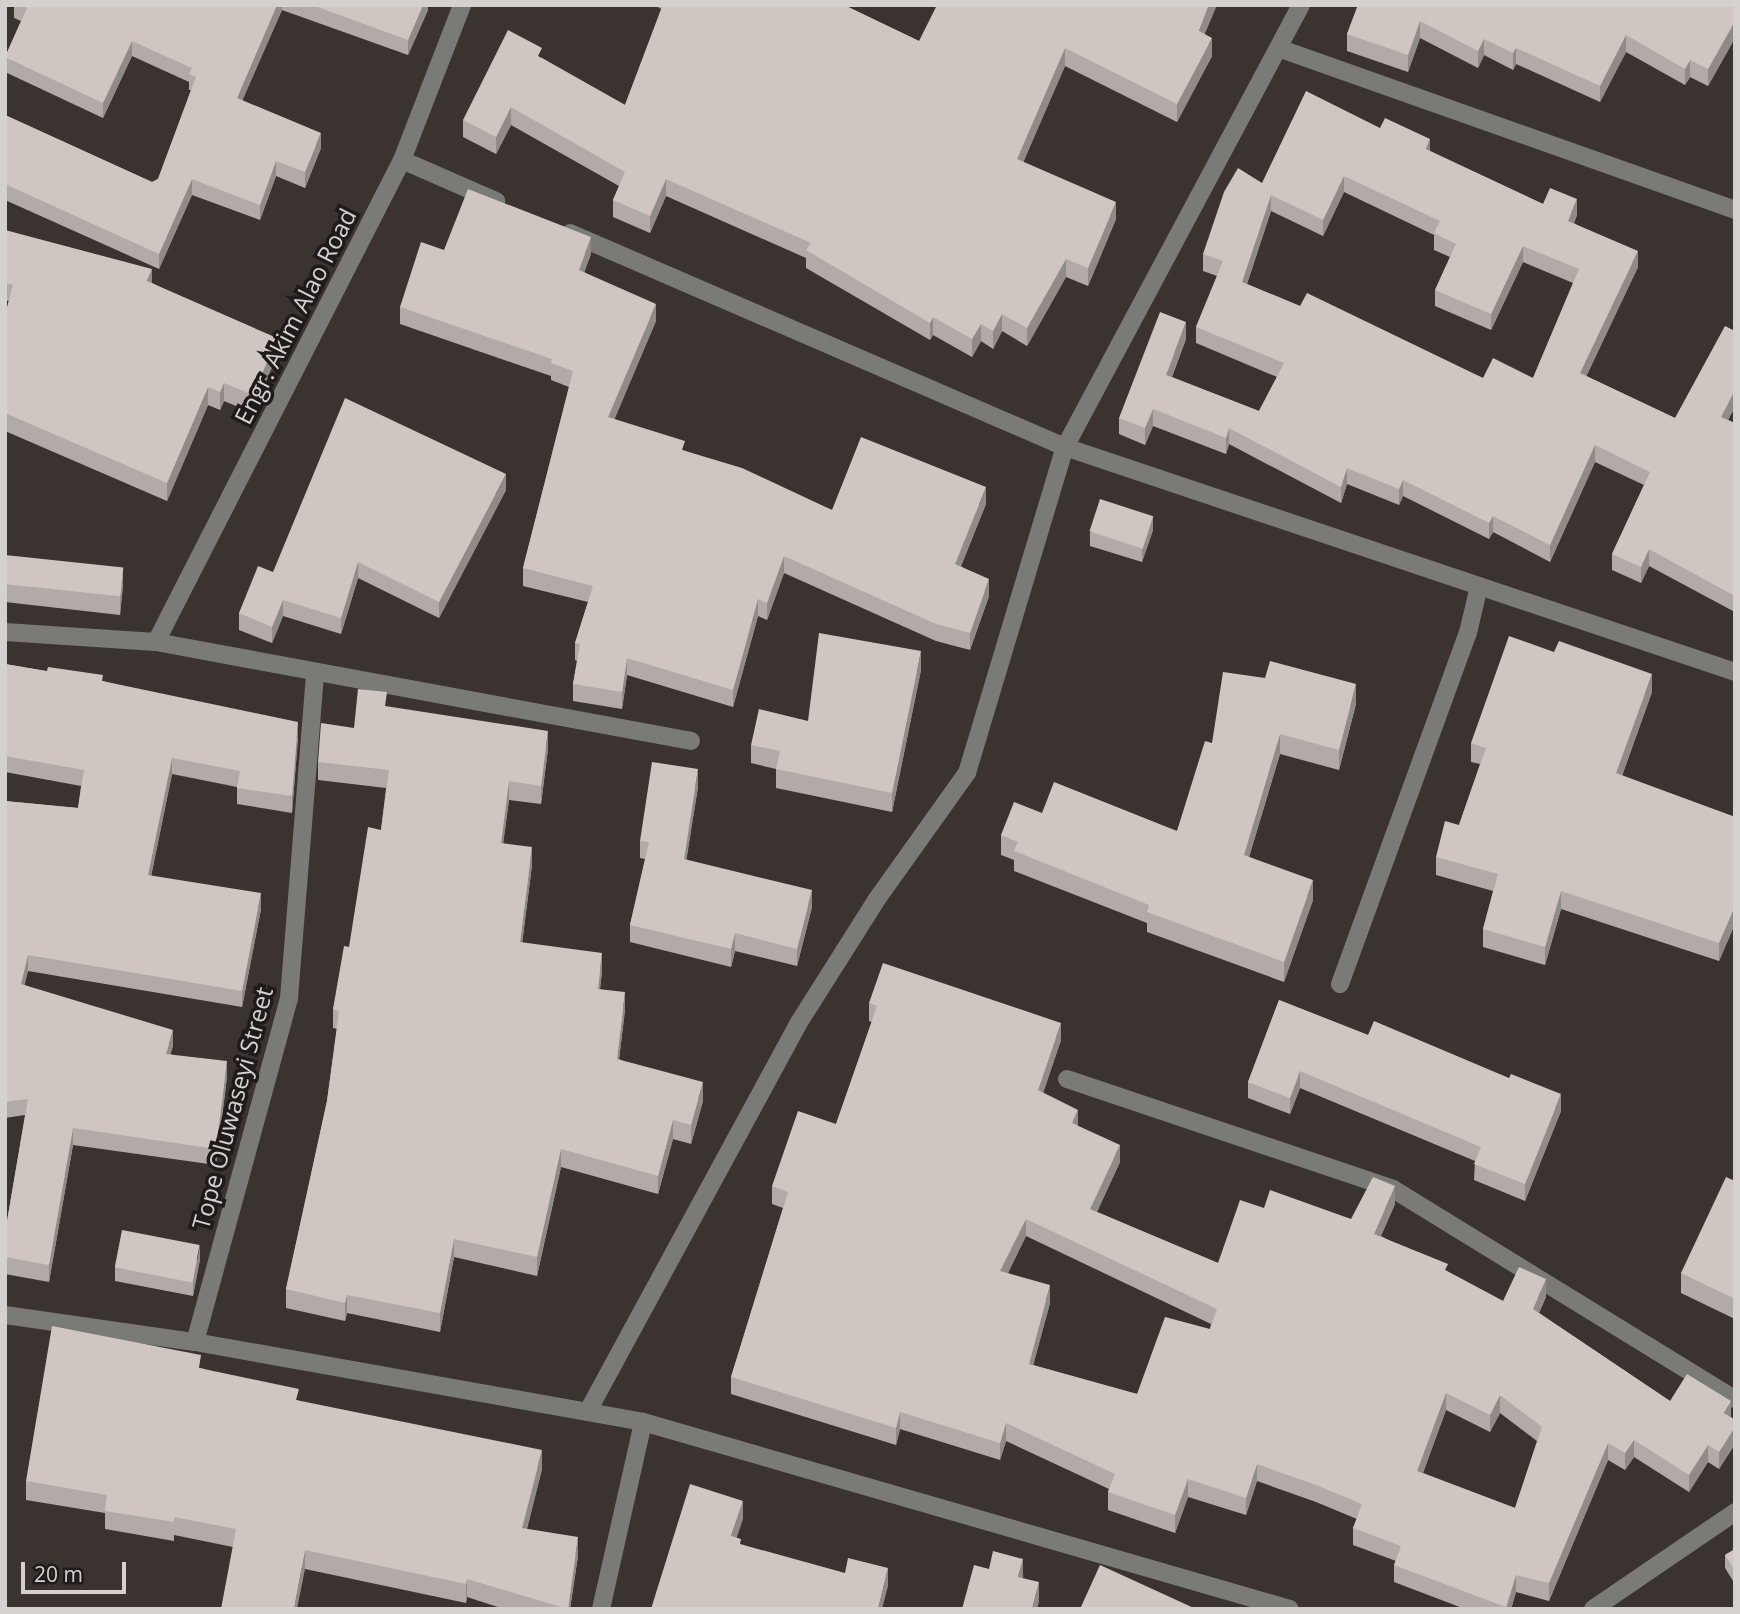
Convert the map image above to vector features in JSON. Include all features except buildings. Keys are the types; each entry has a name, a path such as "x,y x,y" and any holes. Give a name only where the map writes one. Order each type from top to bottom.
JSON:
{"street":[{"name":"Engr. Akim Alao Road","path":"156,642 402,160 462,5"},
{"path":"588,1411 798,1024 877,899 967,774 1065,447 1281,48 1301,5"},
{"path":"1281,48 1735,210"},
{"path":"402,160 517,210"},
{"path":"555,226 1065,447 1735,672"},
{"path":"1340,984 1468,633 1479,586"},
{"path":"5,632 156,642 315,674 691,741"},
{"name":"Tope Oluwaseyi Street","path":"195,1342 289,998 315,674"},
{"path":"1067,1079 1393,1189 1735,1399"},
{"path":"5,1315 195,1342 643,1422 1290,1609"},
{"path":"601,1609 643,1422"},
{"path":"1593,1609 1735,1512"}]}
